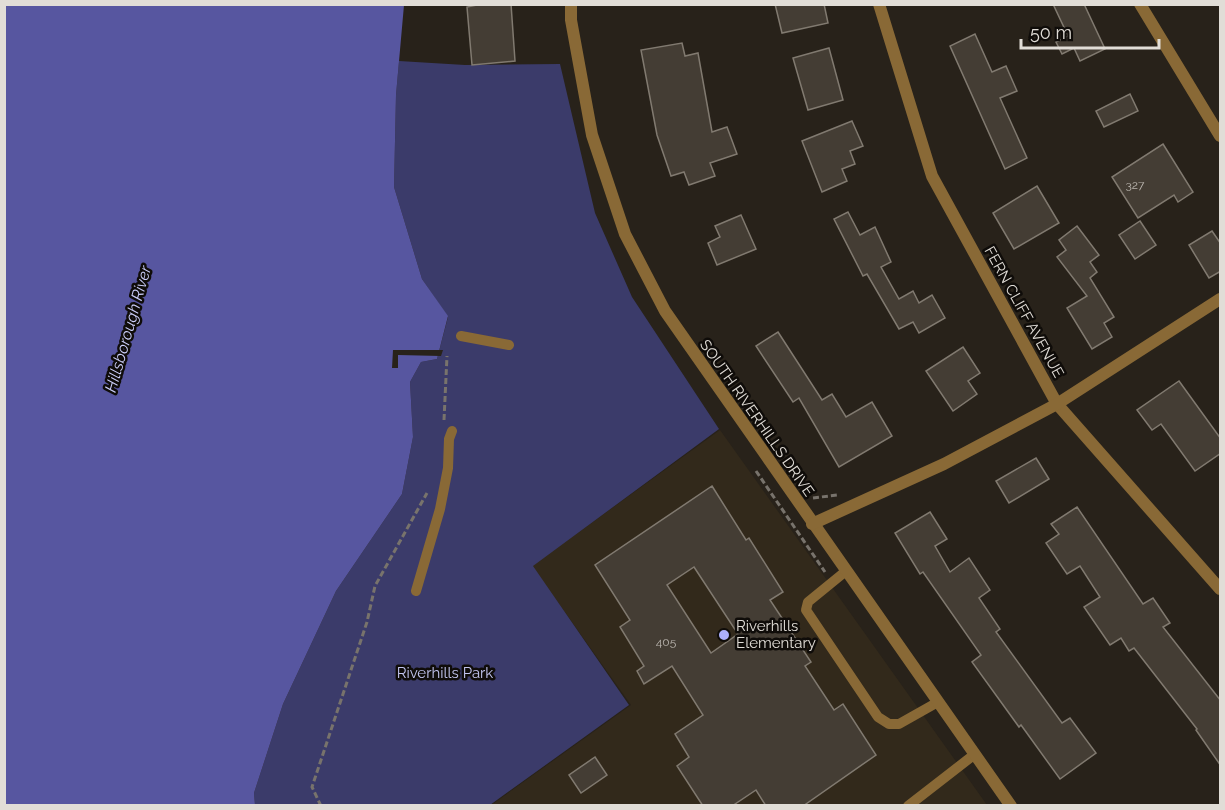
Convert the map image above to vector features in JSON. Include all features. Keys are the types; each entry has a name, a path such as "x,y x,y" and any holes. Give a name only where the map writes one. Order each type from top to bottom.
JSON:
{"street":[{"name":"SOUTH RIVERHILLS DRIVE","path":"571,4 571,20 592,135 625,234 664,311 975,754 1005,803"},
{"name":"FERN CLIFF AVENUE","path":"879,4 933,176 1057,404 1221,589"},
{"path":"1140,4 1221,136"},
{"path":"812,524 944,464 1057,404 1221,299"}],"lane":[{"path":"461,336 509,345"},
{"path":"416,591 440,509 452,431"},
{"path":"846,571 808,602 806,610 878,717 889,724 899,724 938,702"},
{"path":"908,806 975,754"}],"path":[{"path":"444,420 447,356"},
{"path":"321,806 312,787 367,622 375,586 430,488"}],"shaded area":[{"name":"Riverhills Elementary","path":"720,430 987,805 490,806 631,705 532,566"}],"green space":[{"name":"Riverhills Park","path":"399,61 465,65 560,64 595,213 632,297 719,429 533,566 629,705 490,805 255,805 254,793 283,704 336,591 402,494 413,437 410,382 421,362 437,359 448,317 422,279 394,187"}],"water":[{"name":"Hillsborough River","path":"5,5 404,5 396,95 394,187 422,279 448,316 437,359 421,362 410,382 413,437 402,494 336,591 283,704 254,793 255,805 5,806"}],"pier":[{"path":"393,350 443,350 441,356 398,355 398,368 392,368"}],"building":[{"path":"482,4 511,4 515,61 472,65 467,7"},
{"path":"775,4 824,4 828,23 782,33"},
{"path":"1053,4 1084,4 1105,49 1080,61 1074,48 1062,54 1056,42 1068,36"},
{"path":"975,34 992,72 1006,66 1017,91 1000,98 1027,158 1005,169 950,46"},
{"path":"682,43 685,56 698,53 712,132 727,127 737,154 710,163 715,176 689,185 684,172 671,176 657,135 641,50"},
{"path":"829,48 843,100 808,110 793,58"},
{"path":"1130,94 1138,111 1104,127 1096,111"},
{"path":"852,121 863,146 850,151 855,164 842,169 847,181 822,192 802,141"},
{"path":"1163,144 1193,192 1178,202 1174,195 1138,218 1112,177"},
{"path":"1037,186 1059,223 1014,249 993,213"},
{"path":"848,212 860,235 875,227 891,262 881,267 899,299 913,291 919,303 932,295 945,318 919,333 913,322 899,329 867,274 863,276 834,219"},
{"path":"741,215 756,249 717,265 708,243 720,237 715,226"},
{"path":"1140,221 1156,245 1135,259 1119,235"},
{"path":"1077,226 1099,255 1090,262 1097,272 1090,278 1114,317 1104,323 1112,337 1092,349 1067,308 1087,296 1057,257 1066,250 1059,240"},
{"path":"1212,231 1221,244 1221,271 1209,278 1189,245"},
{"path":"778,332 822,400 832,394 846,417 872,402 892,436 839,467 799,398 793,402 756,346"},
{"path":"963,347 980,373 968,381 977,394 953,411 926,371"},
{"path":"1179,381 1221,439 1221,453 1195,471 1161,424 1152,430 1137,410"},
{"path":"1036,458 1049,479 1009,503 996,481"},
{"path":"712,486 746,540 749,538 783,592 770,600 811,662 805,666 834,710 843,704 876,755 803,806 766,806 756,790 732,806 703,806 677,766 689,757 675,734 703,715 672,666 644,684 637,671 644,666 620,627 630,620 595,565","holes":["694,567 738,634 711,653 667,585"]},
{"path":"1077,507 1143,604 1153,598 1170,623 1163,627 1221,701 1221,766 1197,729 1134,648 1129,651 1121,638 1110,645 1084,607 1100,597 1080,566 1067,574 1046,543 1059,534 1051,524"},
{"path":"930,512 947,539 935,546 950,572 969,558 990,590 979,598 1000,629 996,632 1062,723 1070,718 1096,753 1060,779 972,662 981,655 923,572 920,574 895,533"},
{"path":"595,757 607,775 581,793 569,775"}],"place":[{"name":"Riverhills Elementary","path":"724,635"}]}
